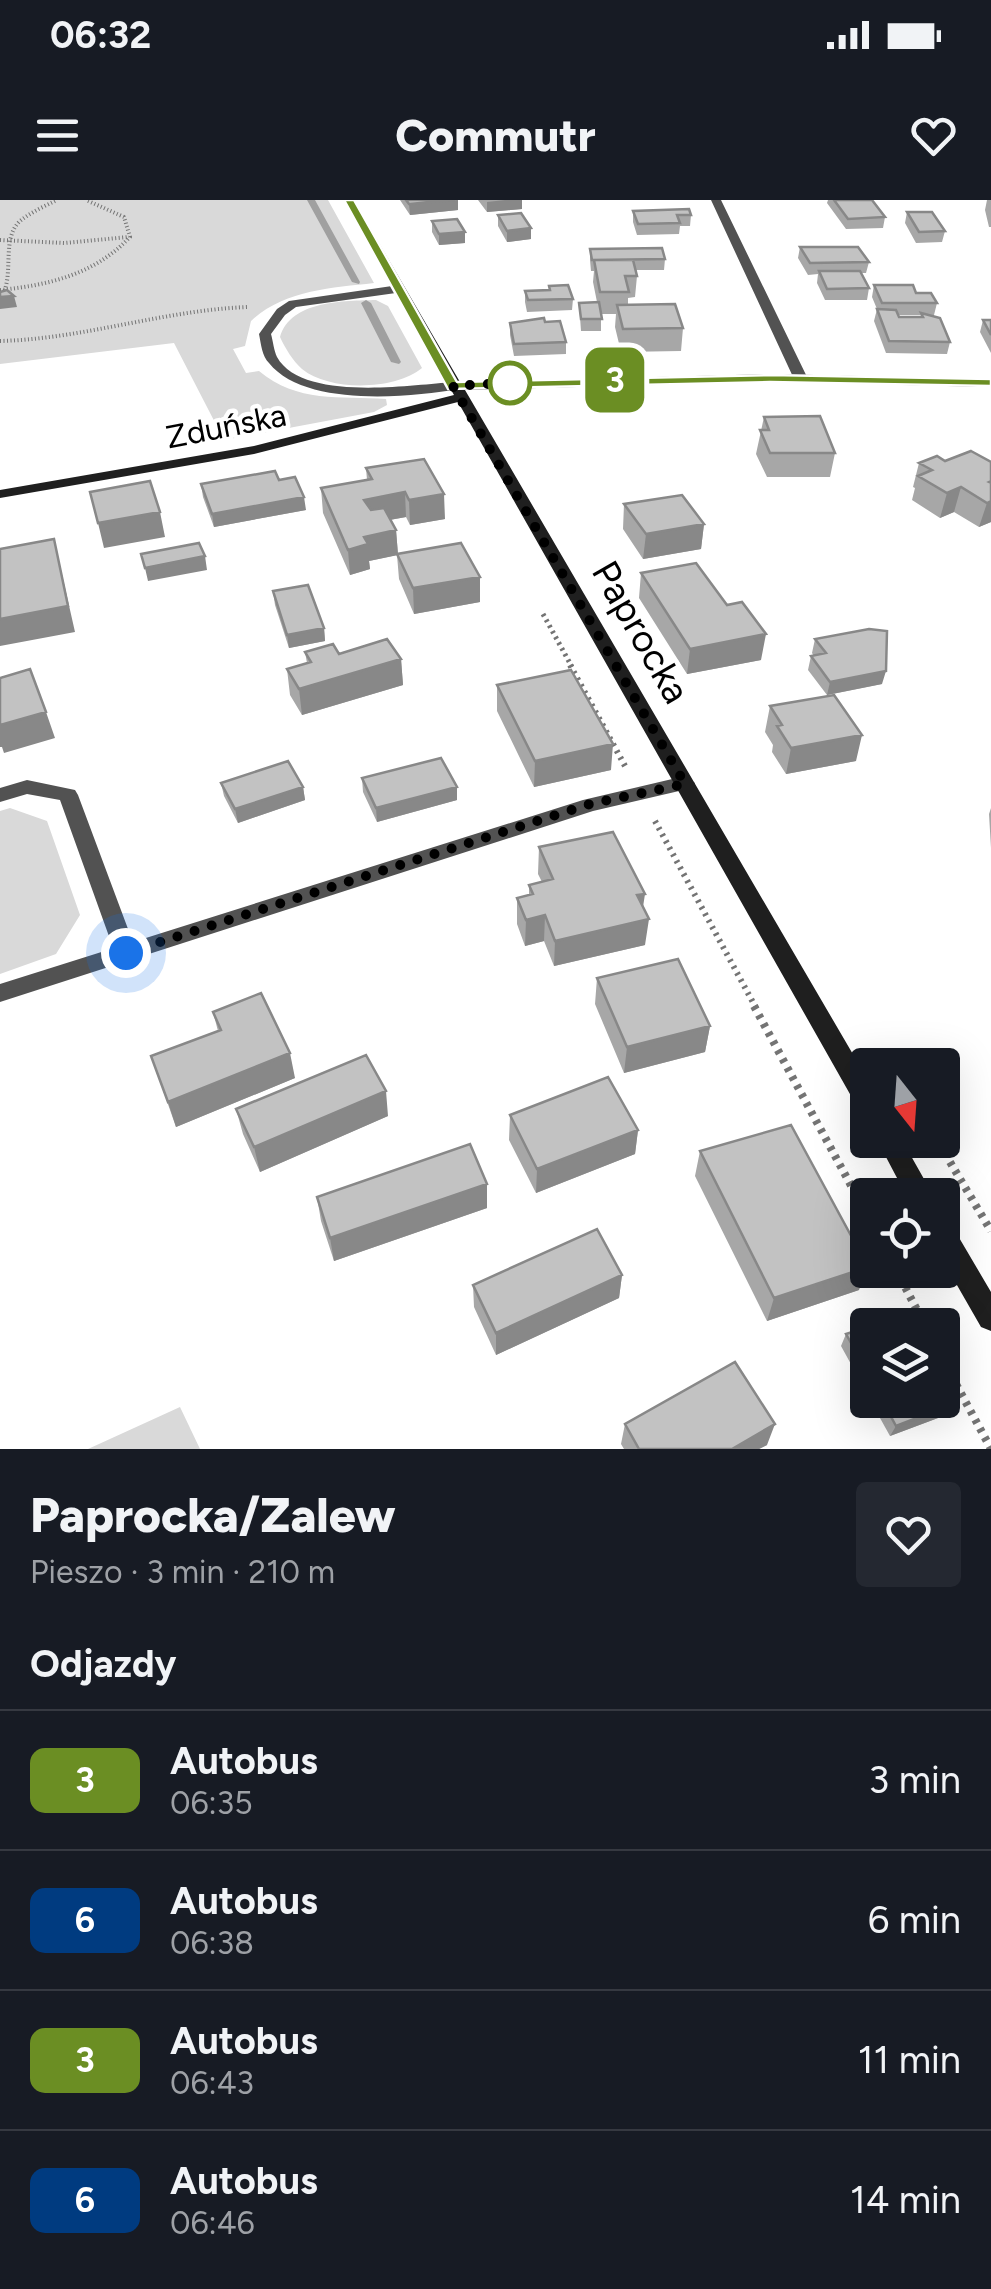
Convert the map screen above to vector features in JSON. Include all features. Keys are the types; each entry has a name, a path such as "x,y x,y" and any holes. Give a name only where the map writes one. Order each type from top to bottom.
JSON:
{"street":[{"name":"Paprocka","path":"349,200 456,392 850,1071"},
{"path":"716,200 801,379"},
{"path":"399,289 312,299 284,310 265,334 265,344 286,373 307,386 355,391 456,392"},
{"name":"Zduńska","path":"0,494 254,450 456,392 801,379 991,382"},
{"path":"0,993 590,804 685,784"},
{"path":"0,794 27,787 68,795 126,953"},
{"path":"960,1265 991,1318"}],"path":[{"path":"0,300 7,290 2,240 15,226 57,200"},
{"path":"86,200 124,216 130,237"},
{"path":"2,240 65,243 130,237"},
{"path":"0,290 72,276 118,253 130,237"},
{"path":"0,341 71,336 183,310 284,310"},
{"path":"947,1158 991,1231"},
{"path":"960,1391 991,1449"}],"shaded area":[{"path":"0,200 328,200 374,283 309,292 278,303 251,321 245,346 233,349 246,373 259,371 304,393 386,399 387,405 374,412 224,440 174,343 0,364"},
{"path":"376,300 388,306 422,368 396,381 363,385 329,382 302,369 280,337 286,325 307,309 334,302"},
{"path":"10,808 47,821 80,915 56,954 0,974 0,811"},
{"path":"180,1407 200,1449 88,1449"}],"building":[{"path":"406,200 455,200 409,204"},
{"path":"834,200 872,200 885,217 848,219"},
{"path":"689,209 691,215 677,215 680,223 638,224 633,211"},
{"path":"907,212 932,212 945,231 919,232"},
{"path":"521,213 531,228 507,231 498,215"},
{"path":"457,219 465,232 439,234 432,221"},
{"path":"800,247 858,247 869,262 810,263"},
{"path":"662,248 665,259 592,260 590,249"},
{"path":"594,260 633,260 637,276 625,276 629,292 600,292"},
{"path":"819,271 860,271 869,288 827,289"},
{"path":"568,285 573,299 528,300 525,291 550,290 549,286"},
{"path":"874,285 913,285 916,293 931,293 937,303 882,303"},
{"path":"7,290 14,296 0,297 0,292"},
{"path":"599,302 602,319 581,319 579,303"},
{"path":"675,304 683,328 623,329 617,305"},
{"path":"877,309 896,310 899,317 923,317 921,313 940,318 950,342 889,341"},
{"path":"544,318 545,322 560,321 566,342 514,344 510,323"},
{"path":"820,416 835,453 770,453 760,430 769,430 764,417"},
{"path":"971,451 991,462 991,501 987,503 961,487 947,493 918,476 932,470 919,463 937,456 945,461"},
{"path":"424,459 444,494 409,500 405,492 364,500 371,510 384,508 396,530 364,537 368,544 348,550 321,488 372,479 366,468"},
{"path":"275,471 279,480 295,477 304,497 212,514 201,484"},
{"path":"150,481 160,512 98,523 90,492"},
{"path":"682,495 704,524 646,534 624,504"},
{"path":"54,539 68,606 0,619 0,549"},
{"path":"199,543 205,556 145,568 141,554"},
{"path":"461,543 480,577 413,588 397,554"},
{"path":"696,563 727,605 742,602 766,634 690,649 641,573"},
{"path":"308,585 324,628 287,635 273,591"},
{"path":"869,629 887,631 886,671 830,682 811,656 826,653 815,639"},
{"path":"387,639 401,659 299,689 287,669 311,662 305,652 333,644 339,654"},
{"path":"30,669 46,712 0,725 0,678"},
{"path":"571,670 613,744 535,761 497,685"},
{"path":"834,695 862,735 791,748 770,706"},
{"path":"441,758 457,787 376,808 362,778"},
{"path":"288,761 303,787 235,809 221,783"},
{"path":"613,832 645,894 637,895 649,919 555,941 545,915 526,920 517,898 533,894 529,885 553,879 539,847"},
{"path":"678,959 710,1026 627,1047 597,978"},
{"path":"261,993 290,1053 168,1102 151,1056 221,1030 213,1012"},
{"path":"366,1055 386,1091 254,1147 236,1109"},
{"path":"608,1077 638,1130 537,1169 510,1115"},
{"path":"791,1125 850,1234 850,1273 774,1298 700,1151"},
{"path":"470,1144 487,1184 330,1238 317,1197"},
{"path":"597,1229 622,1275 496,1333 473,1285"},
{"path":"735,1362 775,1424 732,1449 639,1449 625,1424"},
{"path":"892,1418 917,1418 896,1426"}],"waterway":[{"path":"311,200 356,282"},
{"path":"366,303 396,362"}],"bus line":[{"name":"3","path":"349,200 453,386 770,378 991,383"}],"route":[{"path":"126,953 590,804 685,784 453,386 521,382 510,383"}]}
